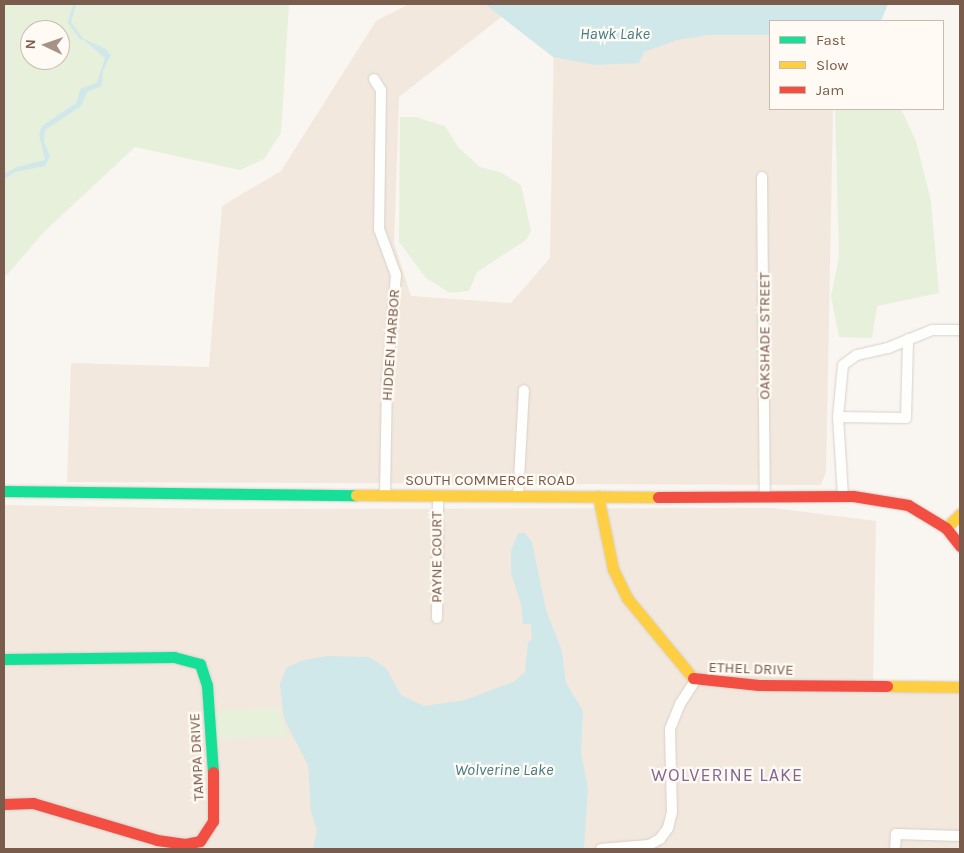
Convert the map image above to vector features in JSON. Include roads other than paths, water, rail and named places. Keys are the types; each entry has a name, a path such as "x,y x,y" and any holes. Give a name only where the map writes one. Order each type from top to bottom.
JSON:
{"street":[{"name":"HIDDEN HARBOR","path":"374,79 381,90 379,229 396,275 387,380 385,496"},
{"name":"OAKSHADE STREET","path":"762,177 765,495"},
{"path":"843,496 838,417 843,365 857,355 932,330 960,330"},
{"path":"838,417 906,418 908,339"},
{"path":"518,497 524,390"},
{"name":"SOUTH COMMERCE ROAD","path":"4,491 518,497 843,496 908,505 946,528 960,546"},
{"name":"PAYNE COURT","path":"437,618 438,496"},
{"name":"ETHEL DRIVE","path":"598,496 613,570 627,598 695,681 759,685 960,687"},
{"path":"946,528 960,514"},
{"name":"TAMPA DRIVE","path":"4,658 174,657 200,664 207,684 215,804 213,821 207,833 200,841 185,844 157,840 33,803 4,804"},
{"path":"601,849 649,845 660,839 668,828 672,812 670,729 680,704 695,681"},
{"path":"895,849 896,834 960,836"}],"water":[{"name":"Hawk Lake","path":"485,4 888,4 881,20 769,20 769,35 708,35 677,40 644,52 639,63 595,65 553,57"},
{"path":"80,37 106,49 111,55 103,71 102,86 87,92 81,106 45,130 44,142 50,156 45,166 15,172 4,179 4,174 17,167 45,160 39,134 42,126 76,103 81,88 97,83 105,58"},
{"name":"Wolverine Lake","path":"518,533 525,533 532,542 546,610 562,651 566,683 583,711 581,752 588,789 584,849 313,849 317,830 311,811 308,765 284,719 280,684 287,667 304,660 328,656 369,657 386,668 401,695 424,706 465,700 515,681 525,672 528,642 532,639 531,624 523,624 521,604 511,573 511,551"}],"waterway":[{"path":"74,4 69,22 80,37"}],"district":[{"name":"WOLVERINE LAKE","path":"727,775"}]}
